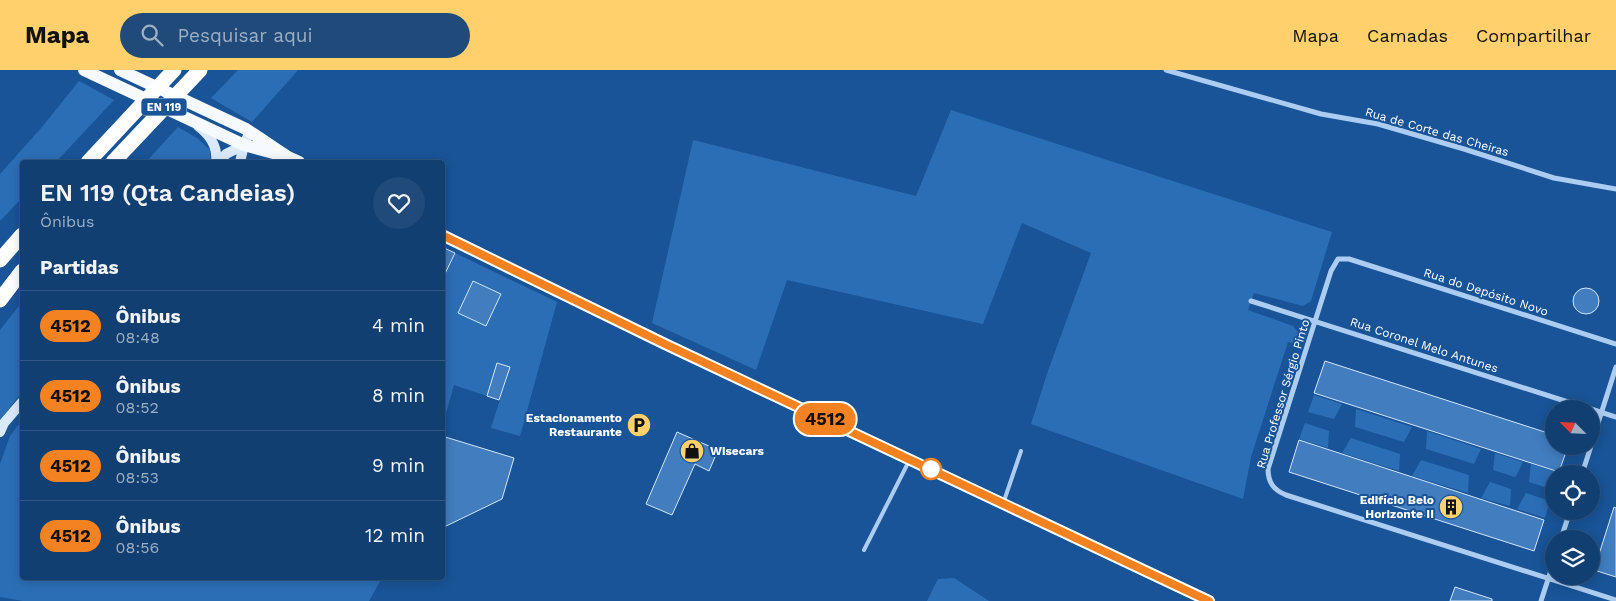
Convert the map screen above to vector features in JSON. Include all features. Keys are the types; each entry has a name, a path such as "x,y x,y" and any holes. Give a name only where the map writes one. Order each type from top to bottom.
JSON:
{"highway":[{"path":"90,160 174,70"},
{"path":"115,160 200,70"},
{"path":"0,260 20,237"},
{"path":"0,300 20,274"}],"main road":[{"name":"EN 119","path":"84,70 244,144 294,160"},
{"name":"EN 119","path":"120,70 250,131 294,160"},
{"path":"189,119 207,133 214,145 218,160"},
{"path":"240,160 244,144 250,131"},
{"path":"220,160 226,154 244,144"},
{"path":"445,236 665,344 1209,601"},
{"path":"0,432 4,423 20,404"}],"street":[{"name":"Rua de Corte das Cheiras","path":"1166,70 1321,114 1378,124 1554,178 1616,189"},
{"name":"Rua Professor Sérgio Pinto","path":"1349,259 1338,259 1334,265 1315,321 1268,469 1268,477 1273,487 1286,495 1545,577"},
{"name":"Rua do Depósito Novo","path":"1349,259 1616,344"},
{"name":"Rua Coronel Melo Antunes","path":"1251,301 1562,400"},
{"path":"1600,418 1616,368"},
{"name":"Rua Coronel Melo Antunes","path":"1602,412 1616,417"},
{"path":"1541,601 1546,585"},
{"name":"Rua Professor Sérgio Pinto","path":"1570,585 1616,600"}],"lane":[{"path":"1003,503 1021,451"},
{"path":"864,550 910,459"}],"shaded area":[{"path":"238,70 298,70 252,122 211,98"},
{"path":"79,81 114,100 58,160 20,160 20,200 0,221 0,174 42,127"},
{"path":"951,110 1332,232 1311,301 1303,306 1254,293 1248,310 1293,326 1299,333 1297,344 1288,342 1251,457 1243,499 1031,424 1048,371 1091,253 1022,223 983,324 787,280 756,370 652,323 693,140 916,196"},
{"path":"178,127 197,138 210,150 211,160 148,160"},
{"path":"455,253 557,302 520,436 491,428 510,367 498,363 487,396 454,385 445,417 445,264 450,265","holes":["473,281 501,294 486,326 458,313"]},
{"path":"20,305 20,395 0,420 0,330"},
{"path":"1314,395 1342,404 1334,419 1308,412"},
{"path":"1356,409 1412,427 1404,442 1355,427"},
{"path":"20,423 20,580 381,580 369,601 23,601 0,597 0,464 10,436"},
{"path":"1305,423 1329,431 1328,448 1299,439"},
{"path":"1427,431 1481,449 1474,464 1426,449"},
{"path":"1351,438 1400,454 1399,471 1342,453"},
{"path":"1495,453 1523,462 1515,477 1493,470"},
{"path":"1421,460 1469,475 1468,493 1412,476"},
{"path":"1531,464 1545,468 1545,487 1529,482"},
{"path":"1490,482 1511,489 1510,506 1481,498"},
{"path":"1526,493 1545,499 1545,518 1517,509"},
{"path":"954,578 989,601 927,601 938,579"}],"building":[{"path":"445,248 455,253 445,274"},
{"path":"473,281 501,294 486,326 458,313"},
{"path":"1586,288 1595,292 1599,301 1595,310 1586,314 1577,310 1573,301 1577,292"},
{"path":"1325,361 1545,432 1545,455 1565,455 1561,465 1545,465 1545,467 1314,393"},
{"path":"497,363 510,367 499,400 487,396"},
{"path":"677,432 718,450 709,471 695,464 672,515 646,504"},
{"path":"445,437 514,458 502,499 445,527"},
{"path":"1299,440 1544,520 1534,551 1289,472"},
{"path":"1614,507 1616,508 1616,577 1600,572 1600,551"},
{"path":"1455,587 1492,599 1492,601 1450,601"}],"bus line":[{"name":"4512","path":"445,236 665,344 1209,601"}],"place":[{"name":"Estacionamento Restaurante","path":"639,425"},
{"name":"Wisecars","path":"692,451"},
{"name":"Edifício Belo Horizonte II","path":"1451,507"}]}
